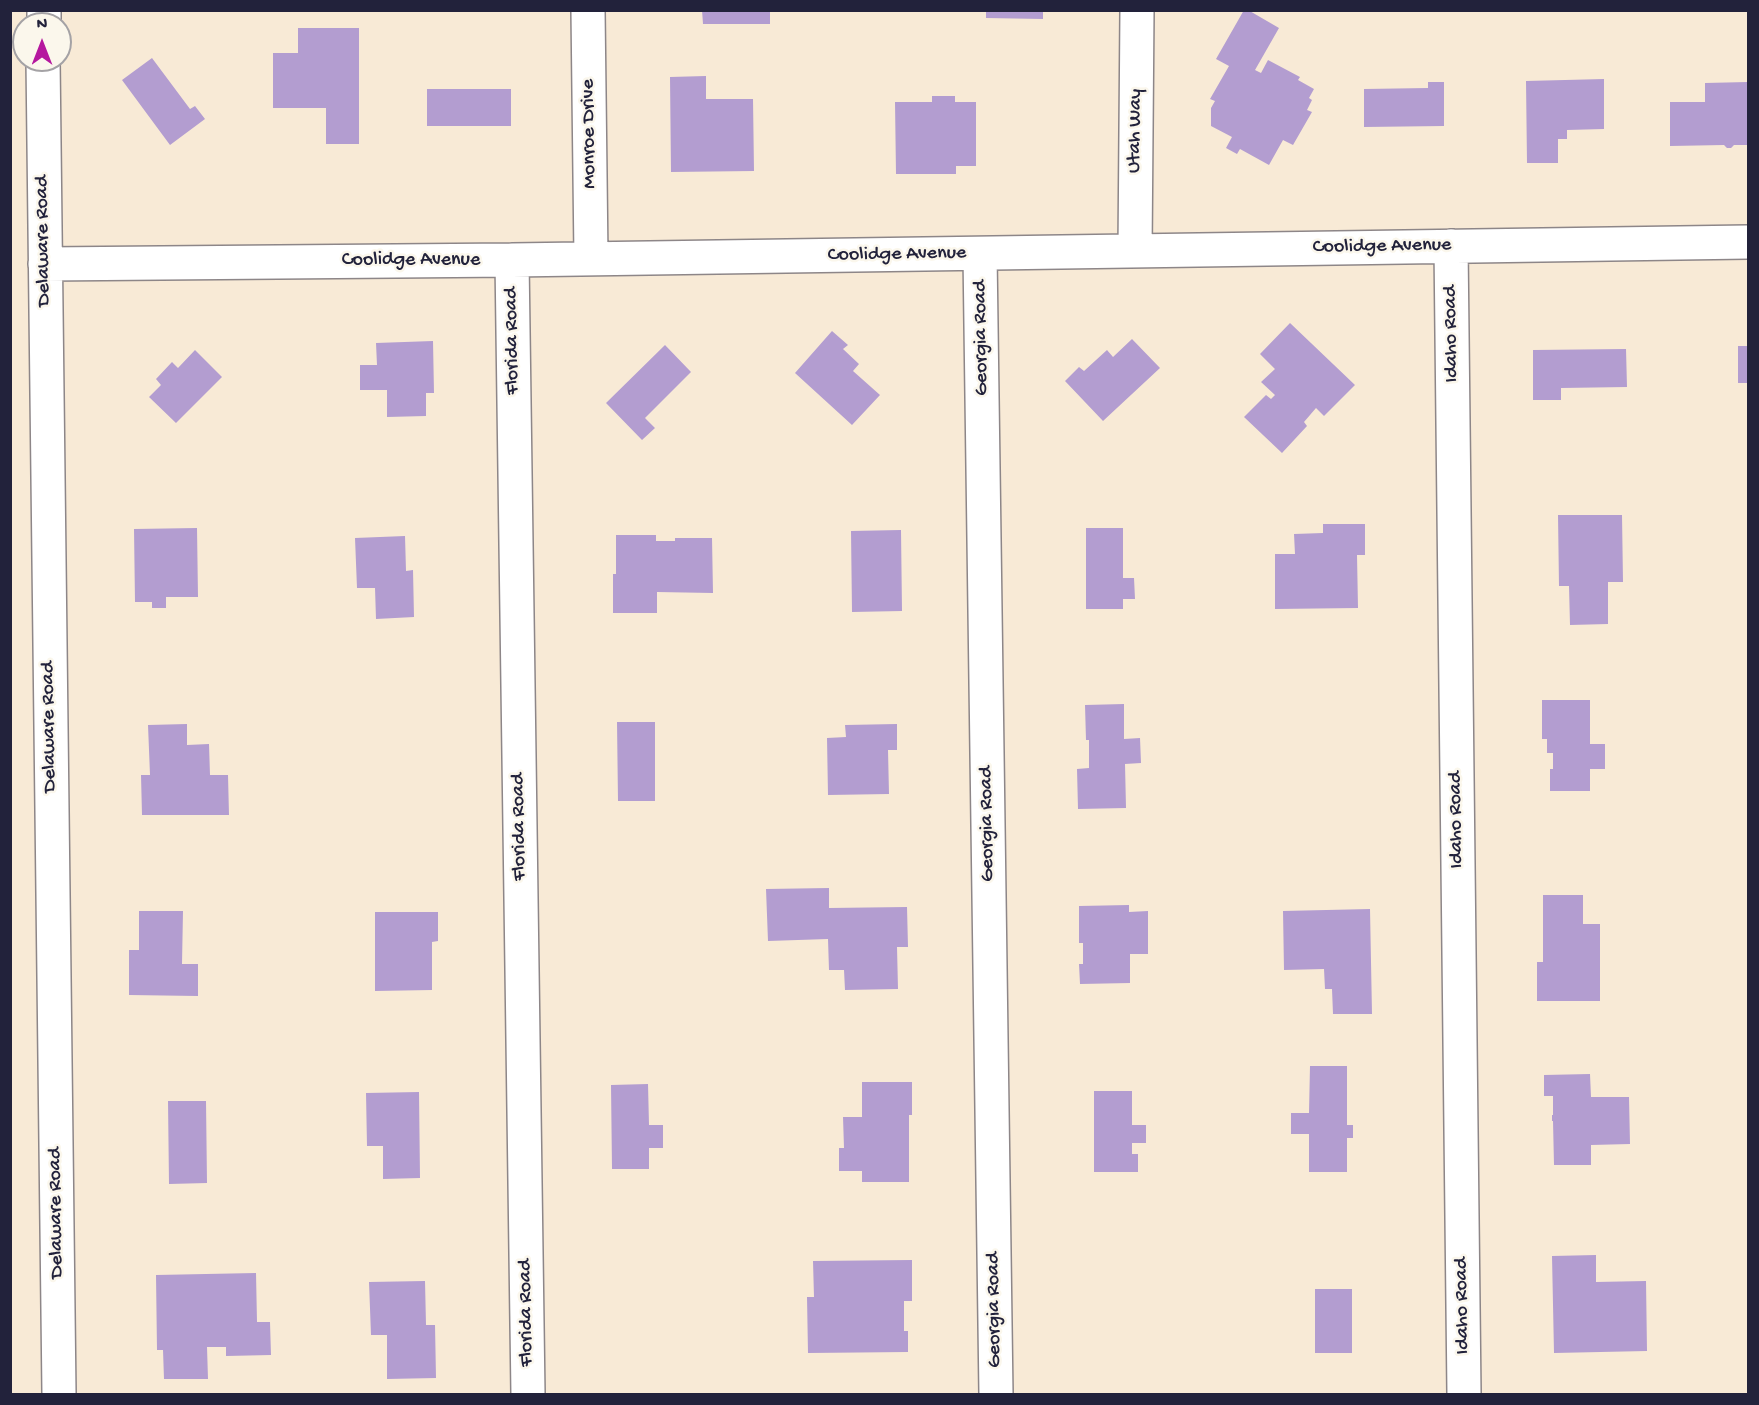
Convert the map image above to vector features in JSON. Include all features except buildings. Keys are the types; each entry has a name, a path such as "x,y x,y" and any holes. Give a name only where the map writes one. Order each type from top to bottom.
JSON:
{"street":[{"name":"Monroe Drive","path":"588,10 591,258"},
{"name":"Utah Way","path":"1135,250 1137,10"},
{"name":"Delaware Road","path":"43,72 59,1395"},
{"name":"Coolidge Avenue","path":"45,264 980,254 1749,242"},
{"name":"Idaho Road","path":"1451,246 1464,1395"},
{"name":"Georgia Road","path":"980,254 996,1395"},
{"name":"Florida Road","path":"512,260 528,1395"}]}
